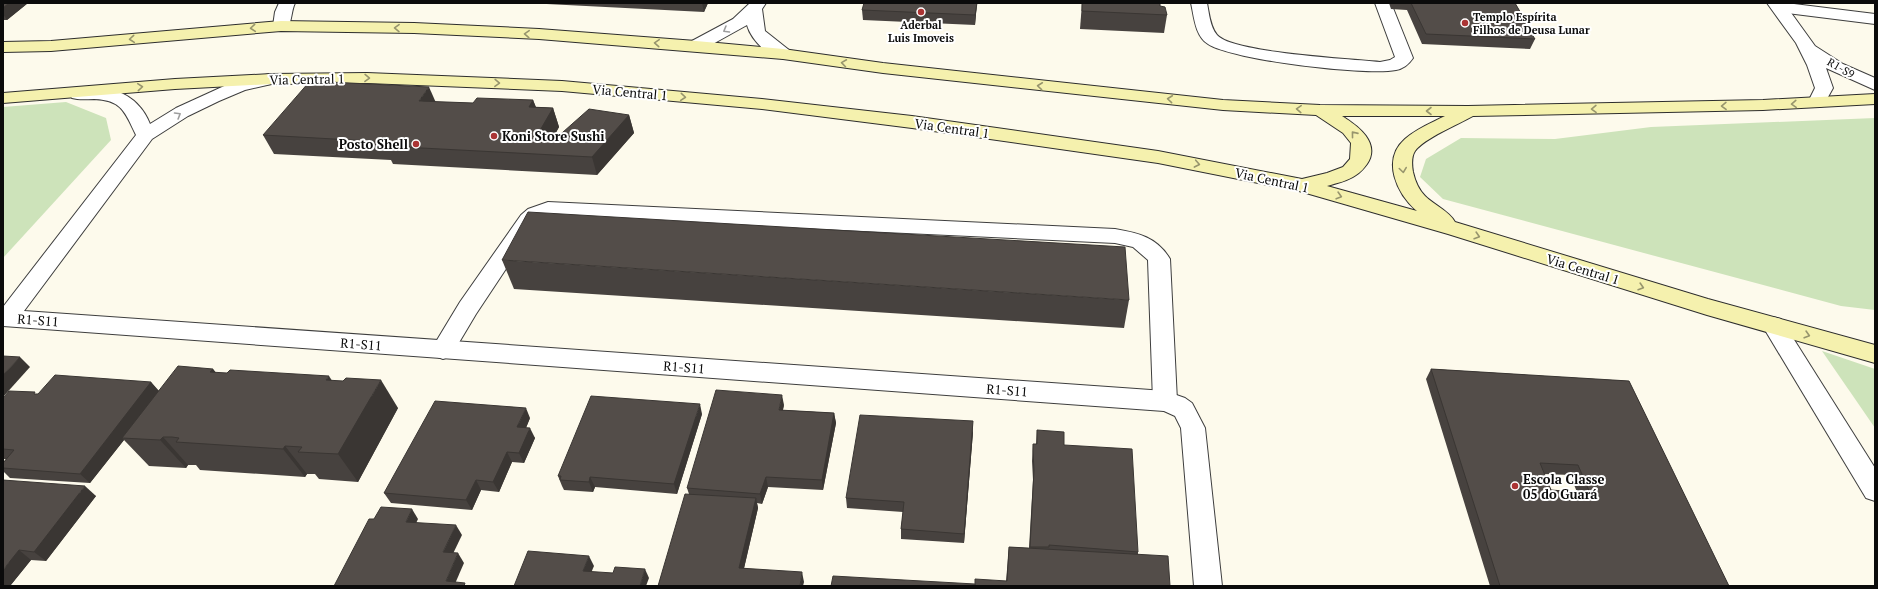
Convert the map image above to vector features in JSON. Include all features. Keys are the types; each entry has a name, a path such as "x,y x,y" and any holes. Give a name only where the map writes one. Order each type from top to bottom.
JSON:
{"main road":[{"path":"3,55 51,46 281,26 461,31 696,46 783,54 883,68 1224,105 1320,110 1468,111 1755,105 1875,99"},
{"name":"Via Central 1","path":"3,98 175,84 271,79 368,78 562,86 762,104 912,122 1158,157 1301,185 1455,229 1707,307 1875,354"},
{"path":"1301,185 1339,176 1354,169 1360,160 1361,142 1354,133 1339,121 1320,110"},
{"path":"1455,229 1426,207 1411,193 1402,171 1403,154 1411,144 1468,111"}],"street":[{"path":"281,26 287,3"},
{"path":"1199,3 1206,31 1213,40 1222,45 1251,53 1380,67 1395,65 1404,58 1383,3"},
{"path":"1777,5 1875,19"},
{"name":"R1-S9","path":"1777,5 1808,48 1820,71 1824,88 1817,102"},
{"path":"696,46 728,30 756,6"},
{"path":"756,6 753,24 758,34 783,54"},
{"name":"R1-S9","path":"1808,48 1837,68 1875,85"},
{"path":"5,318 145,135 182,112 213,97 239,86 271,79"},
{"path":"51,94 102,93 126,101 134,110 145,135"},
{"path":"443,350 468,308 528,220 535,214 548,209 1115,236 1135,239 1150,246 1159,259 1165,401"},
{"name":"R1-S11","path":"5,318 1165,401 1180,406 1188,412 1193,428 1208,586"},
{"path":"1773,325 1875,490"}],"green space":[{"path":"66,102 106,118 111,140 3,258 3,107"},
{"path":"1875,118 1875,310 1841,306 1443,199 1420,177 1426,159 1461,138 1555,139 1651,127"},
{"path":"1822,351 1875,369 1875,428"}],"building":[{"path":"3,3 9,3 3,8"},
{"path":"864,3 977,3 975,15 862,10"},
{"path":"1082,3 1160,3 1160,6 1165,7 1167,15 1082,11"},
{"name":"Templo Espírita Filhos de Deusa Lunar","path":"1411,3 1515,3 1535,39 1426,34"},
{"path":"310,81 429,87 419,101 473,103 477,98 533,100 529,107 553,108 535,139 554,140 589,109 629,115 592,157 384,146 387,142 263,135"},
{"path":"528,212 1125,247 1129,300 502,260"},
{"path":"3,356 20,357 3,375"},
{"path":"178,366 213,369 210,372 227,373 230,370 329,376 326,380 343,381 346,378 381,380 338,454 298,452 302,447 285,446 283,449 176,442 179,438 172,437 163,437 160,440 122,438"},
{"path":"1431,369 1629,381 1729,586 1500,586","holes":["1540,463 1578,465 1590,493 1551,490"]},
{"path":"55,375 151,382 80,474 3,468 3,463 14,450 3,449 3,398 9,391 35,392 34,394 38,394"},
{"path":"716,390 782,395 779,410 834,413 822,480 766,477 760,494 687,488"},
{"path":"591,396 700,404 674,484 590,477 589,482 560,480 561,476 558,476"},
{"path":"435,401 526,408 517,427 530,428 519,453 507,452 493,482 476,480 466,500 384,493"},
{"path":"860,415 973,421 964,534 901,529 904,502 846,498"},
{"path":"1037,430 1064,432 1064,445 1132,449 1138,552 1049,545 1049,547 1030,547 1034,470 1033,444 1037,444"},
{"path":"3,480 85,486 34,552 19,550 3,570"},
{"path":"685,494 756,498 739,568 802,572 800,586 658,586"},
{"path":"381,507 412,509 406,522 456,525 443,552 458,553 446,581 465,583 464,586 334,586 369,519 374,519"},
{"path":"1009,547 1168,556 1170,586 975,586 975,579 1007,581"},
{"path":"528,551 589,556 583,571 613,573 615,567 645,569 640,586 514,586"},
{"path":"833,576 975,584 975,586 831,586"}],"place":[{"name":"Aderbal Luis Imoveis","path":"921,12"},
{"name":"Templo Espírita Filhos de Deusa Lunar","path":"1465,23"},
{"name":"Koni Store Sushi","path":"494,136"},
{"name":"Posto Shell","path":"416,144"},
{"name":"Escola Classe 05 do Guará","path":"1515,486"}]}
